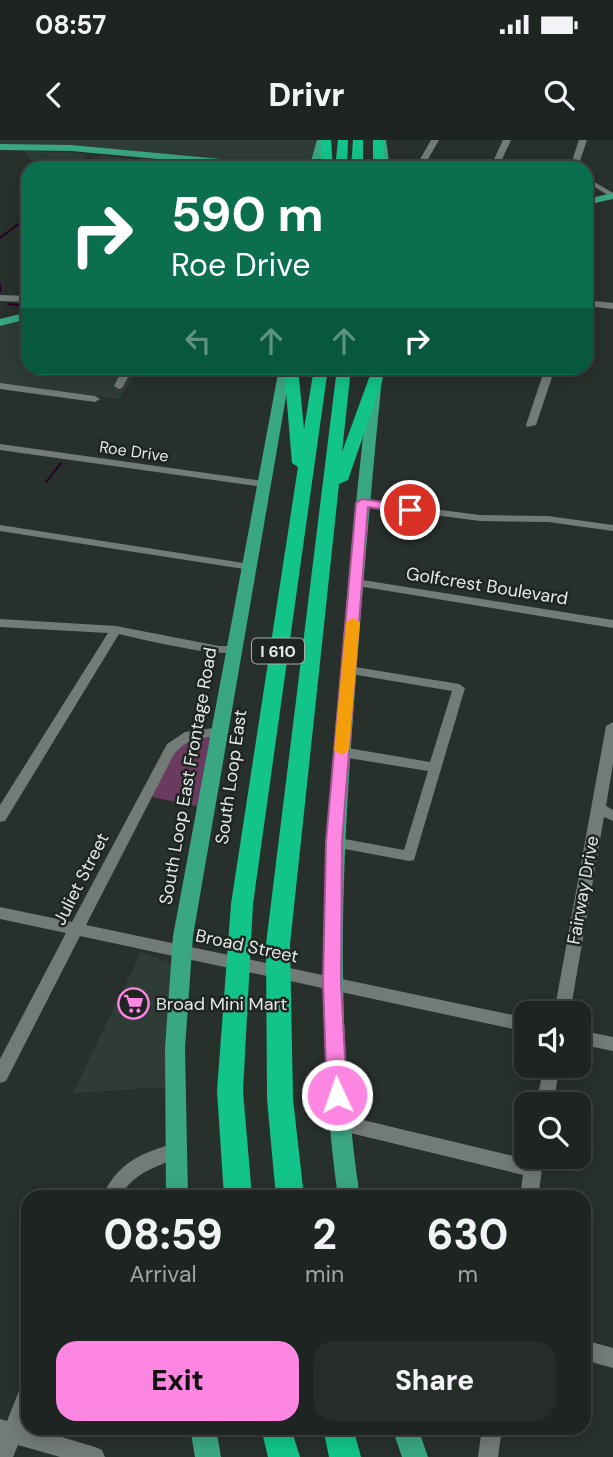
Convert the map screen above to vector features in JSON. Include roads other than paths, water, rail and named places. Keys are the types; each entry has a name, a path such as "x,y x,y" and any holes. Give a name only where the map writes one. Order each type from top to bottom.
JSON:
{"highway":[{"path":"315,161 324,140"},
{"path":"324,140 327,161"},
{"path":"342,161 343,140"},
{"path":"358,140 358,161"},
{"path":"379,161 380,142"},
{"path":"289,375 303,484"},
{"name":"South Loop East","path":"237,1190 230,1091 239,936 320,375"},
{"name":"I 610","path":"289,1190 280,1100 278,944 343,375"},
{"path":"329,512 376,375"},
{"path":"278,1435 284,1457"},
{"path":"340,1435 345,1457"}],"main road":[{"path":"380,142 384,161"},
{"path":"0,149 95,152 203,161"},
{"path":"95,152 183,161"},
{"path":"593,200 613,196"},
{"path":"0,323 21,317"},
{"name":"South Loop East Frontage Road","path":"177,1190 175,1048 181,951 264,484 287,375"},
{"path":"348,1190 338,1122 332,983 334,842 362,503 377,375"},
{"path":"204,1435 208,1457"},
{"path":"407,1435 415,1457"}],"street":[{"path":"423,161 435,140"},
{"path":"498,161 508,140"},
{"path":"576,161 583,140"},
{"path":"593,183 613,196"},
{"path":"0,298 21,299"},
{"path":"593,304 613,306"},
{"path":"119,386 124,375"},
{"path":"531,425 548,375"},
{"path":"0,386 95,399"},
{"name":"Roe Drive","path":"0,447 264,484"},
{"path":"362,503 480,518 548,519 613,528"},
{"path":"0,528 250,567"},
{"name":"Golfcrest Boulevard","path":"356,583 613,624"},
{"path":"1,625 116,630 219,650 236,650"},
{"path":"0,817 116,630"},
{"path":"334,842 408,856 459,688 349,670"},
{"name":"Fairway Drive","path":"564,1001 613,726"},
{"name":"Juliet Street","path":"0,1076 172,747 185,736 221,731"},
{"path":"342,751 435,767"},
{"path":"598,808 613,816"},
{"name":"Broad Street","path":"0,914 514,1022"},
{"path":"591,1039 613,1044"},
{"path":"338,1122 514,1159"},
{"path":"116,1190 129,1169 153,1157 176,1151"},
{"path":"530,1190 533,1169"},
{"path":"591,1352 613,1358"},
{"path":"3,1457 7,1430 21,1405"},
{"path":"23,1435 95,1457"},
{"path":"488,1457 491,1435"}],"waterway":[{"path":"0,238 21,222"},
{"path":"0,285 0,291"},
{"path":"8,304 21,305"},
{"path":"46,482 61,463"}],"place":[{"name":"Broad Mini Mart","path":"133,1004"}]}
